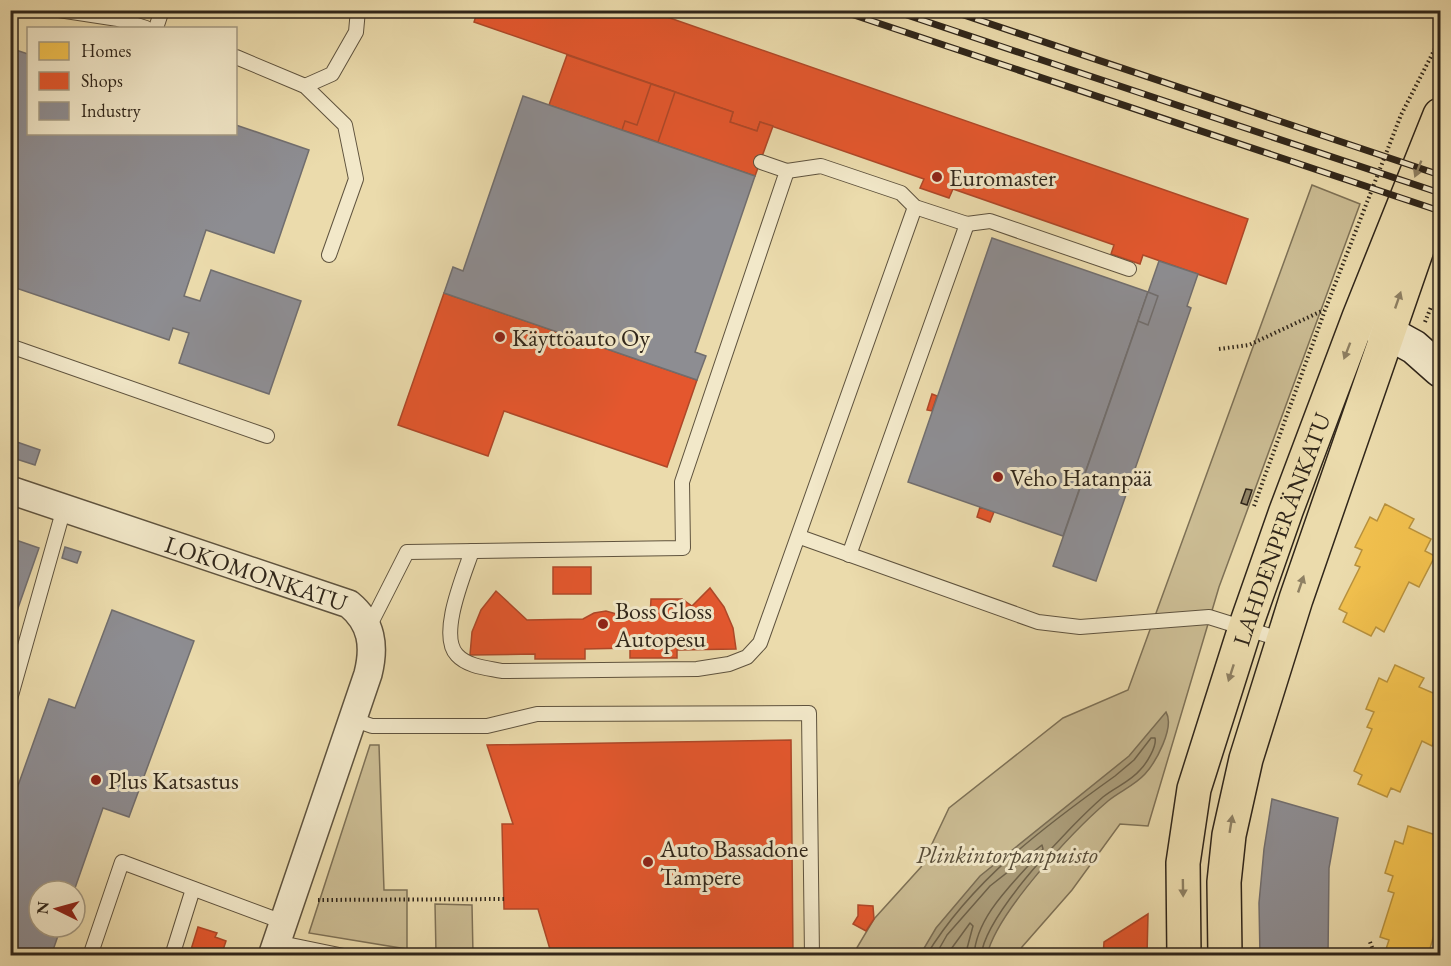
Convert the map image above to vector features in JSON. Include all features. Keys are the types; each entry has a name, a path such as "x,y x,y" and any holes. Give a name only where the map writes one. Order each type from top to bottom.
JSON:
{"main road":[{"name":"LAHDENPERÄNKATU","path":"1225,956 1224,882 1234,804 1373,324 1440,115"},
{"name":"LAHDENPERÄNKATU","path":"1184,956 1183,863 1187,826 1194,789 1245,628 1373,324 1440,183"},
{"path":"1373,324 1414,347 1440,370"}],"street":[{"name":"LOKOMONKATU","path":"10,490 350,603 369,627 372,657 277,940"}],"lane":[{"path":"59,10 118,19 143,27"},
{"path":"156,27 162,10"},
{"path":"304,86 332,74 356,32 357,10"},
{"path":"237,57 304,86 345,125 356,178 329,255"},
{"path":"761,162 787,171 821,166 901,193 915,207 967,224 990,221 1129,269"},
{"path":"369,627 407,552 683,548 682,482 787,171"},
{"path":"472,551 451,618 450,639 457,655 474,665 502,671 697,669 747,657 760,643 800,537 915,207"},
{"path":"849,555 967,224"},
{"path":"10,346 267,436"},
{"path":"10,699 64,508"},
{"path":"800,537 1038,622 1080,627 1209,617 1283,640"},
{"path":"352,719 372,726 487,726 537,714 809,712 812,956"},
{"path":"90,956 122,862 193,890 277,940 344,956"},
{"path":"172,956 193,890"}],"path":[{"path":"1219,349 1249,345 1325,310"},
{"path":"1440,611 1437,622 1440,635"},
{"path":"312,900 504,899"},
{"path":"1370,942 1375,956"}],"green space":[{"name":"Plinkintorpanpuisto","path":"1312,185 1360,204 1219,587 1148,826 1120,824 1072,890 1022,947 1019,955 852,956 874,919 921,867 949,808 1063,718 1128,690"},
{"path":"370,745 379,745 384,890 407,890 407,949 309,933"},
{"path":"435,904 472,905 473,955 436,953"}],"water":[{"path":"1166,712 1168,726 1166,735 1149,769 1136,782 1093,814 1038,873 1005,917 987,955 920,955 936,928 980,876 1129,756"}],"building: Homes":[{"path":"1385,504 1414,519 1409,528 1431,539 1425,551 1435,556 1419,587 1409,582 1384,632 1376,627 1371,636 1343,622 1347,613 1339,609 1360,567 1355,565 1362,550 1355,547 1370,517 1377,521"},
{"path":"1395,665 1424,678 1419,687 1440,696 1436,710 1440,712 1440,727 1432,746 1422,741 1400,792 1391,788 1387,797 1358,784 1362,775 1354,771 1372,729 1367,727 1374,712 1366,709 1379,678 1387,682"},
{"path":"1408,826 1439,836 1436,845 1440,847 1440,914 1429,952 1420,949 1418,956 1406,956 1386,949 1389,940 1380,937 1394,893 1388,891 1393,876 1385,873 1395,841 1403,844"}],"building: Shops":[{"path":"478,10 647,10 1248,219 1226,284 1143,255 1140,264 1111,254 1114,245 953,189 949,198 920,188 924,179 760,122 757,131 730,122 733,112 474,22"},
{"path":"567,55 733,112 730,122 757,131 760,122 773,126 755,176 549,105"},
{"path":"651,84 675,92 658,142 622,130 625,121 637,125"},
{"name":"Käyttöauto Oy","path":"444,293 697,380 667,467 504,411 488,456 398,425"},
{"path":"932,394 937,396 932,411 927,410"},
{"path":"980,507 994,512 990,522 977,517"},
{"path":"553,567 591,567 591,594 553,594"},
{"name":"Boss Gloss Autopesu","path":"710,588 724,607 733,628 736,649 677,650 677,658 630,658 630,648 585,649 585,659 535,659 535,654 470,655 472,632 481,610 496,591 527,620 583,619 594,613 606,611 627,617 650,618 651,599 682,599 692,606"},
{"name":"Auto Bassadone Tampere","path":"791,740 793,956 552,956 538,909 504,909 502,824 513,824 487,745"},
{"path":"858,905 873,906 874,919 866,931 853,924 858,916"},
{"path":"1148,914 1147,956 1103,956 1104,942"},
{"path":"198,927 217,933 215,937 226,941 221,956 189,956"}],"building: Industry":[{"path":"10,48 27,54 27,135 237,135 237,125 309,150 274,253 206,230 184,296 200,301 211,270 301,301 269,394 179,363 189,333 173,328 169,340 10,286"},
{"path":"523,96 755,176 695,352 706,356 697,380 444,293 453,267 463,271"},
{"path":"992,238 1148,292 1063,536 908,482"},
{"path":"1159,261 1198,274 1187,306 1191,308 1096,581 1053,566"},
{"path":"1148,292 1158,296 1148,325 1138,321"},
{"path":"14,441 40,450 35,465 10,457"},
{"path":"10,538 39,548 10,631"},
{"path":"65,547 81,552 77,563 62,558"},
{"path":"112,610 194,641 129,817 103,808 78,879 27,879 27,939 57,939 51,956 10,956 10,808 49,699 75,708"},
{"path":"1272,799 1338,818 1329,868 1328,956 1260,956 1259,903"}],"building: Other":[{"path":"1246,489 1252,490 1247,505 1241,503"}],"railway":[{"path":"839,10 1440,211"},
{"path":"892,10 1440,193"},
{"path":"949,10 1440,175"}],"place":[{"name":"Euromaster","path":"937,177"},
{"name":"Käyttöauto Oy","path":"500,337"},
{"name":"Veho Hatanpää","path":"998,477"},
{"name":"Boss Gloss Autopesu","path":"603,624"},
{"name":"Plus Katsastus","path":"96,780"},
{"name":"Auto Bassadone Tampere","path":"648,862"}]}
